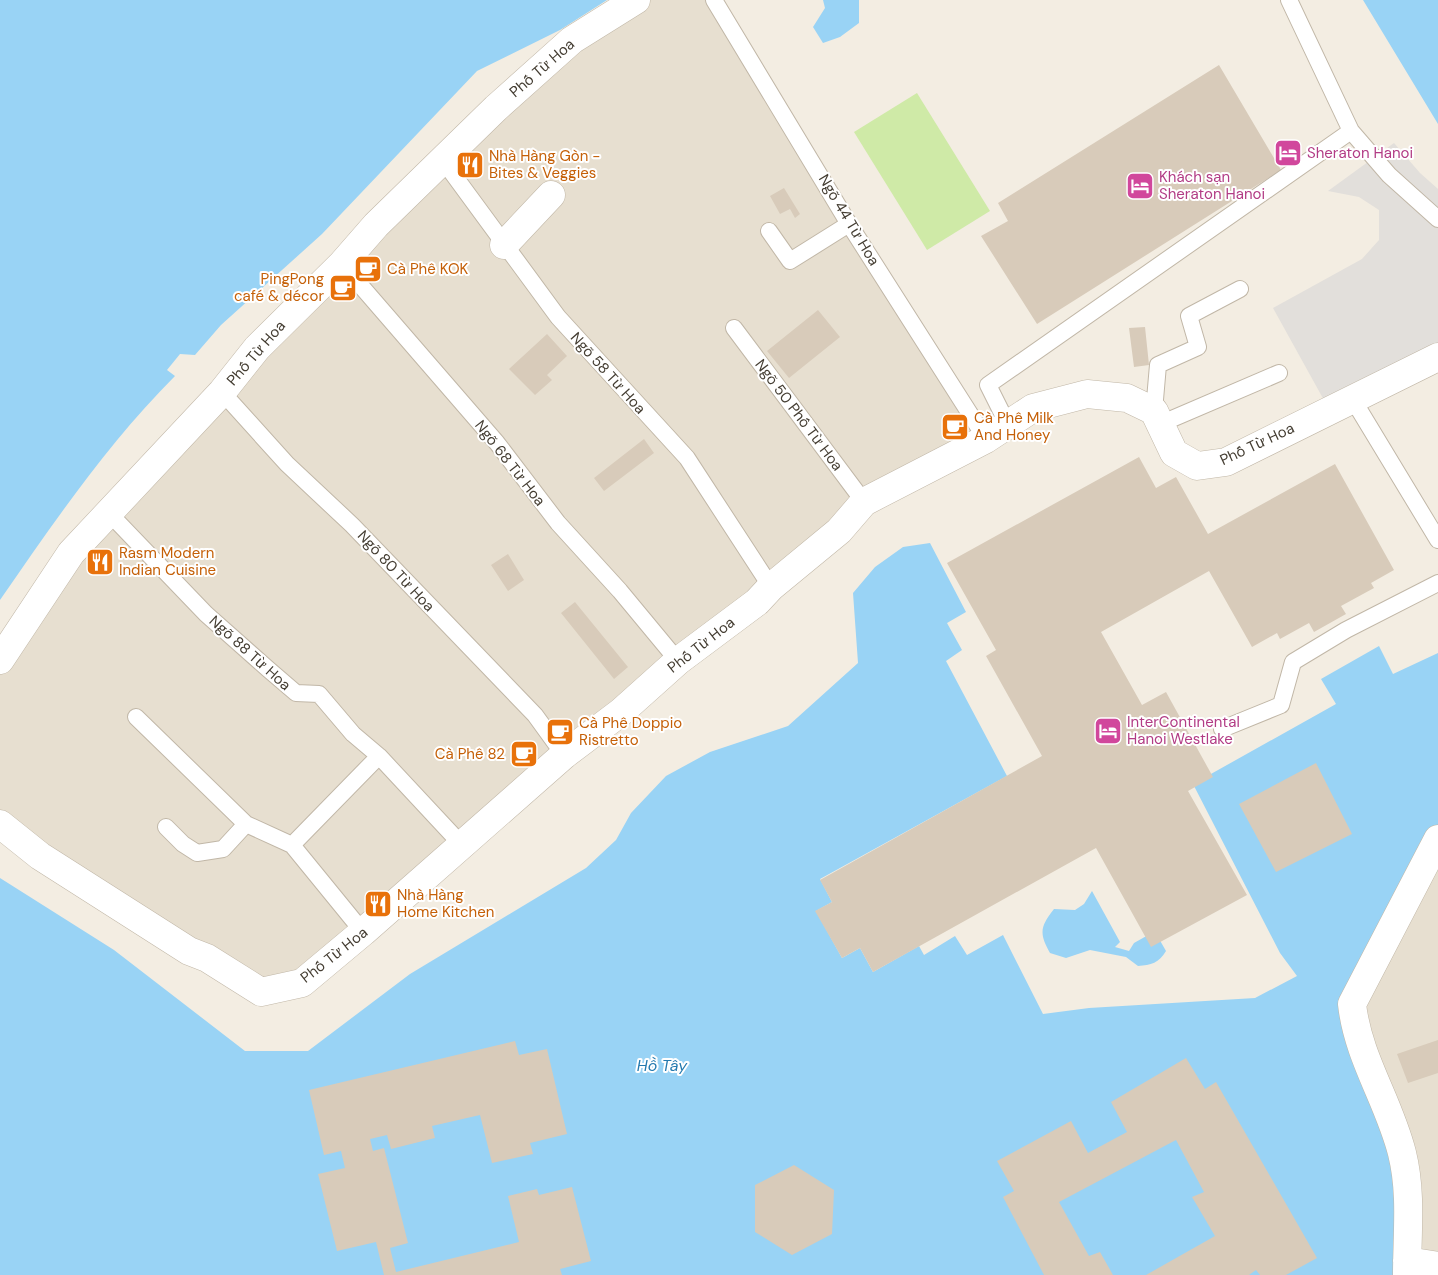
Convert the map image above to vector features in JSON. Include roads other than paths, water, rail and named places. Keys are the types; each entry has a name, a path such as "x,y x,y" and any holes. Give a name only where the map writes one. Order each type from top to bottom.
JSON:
{"street":[{"name":"Phố Từ Hoa","path":"0,660 71,553 222,392 257,348 342,264 376,225 442,159 572,40 636,0"},
{"path":"504,245 551,196"},
{"name":"Phố Từ Hoa","path":"0,824 40,856 189,951 207,958 261,992 302,983 363,932 564,755 621,712 678,661 757,602 771,587 839,531 864,502 997,432 1034,408 1087,394 1127,398 1157,417 1174,454 1197,466 1226,462 1438,357"},
{"path":"1438,839 1352,1004 1355,1030 1402,1152 1408,1191 1407,1268 1438,1266"}],"lane":[{"name":"Ngõ 44 Từ Hoa","path":"714,0 849,224 997,432"},
{"path":"1289,0 1351,131 1389,175 1438,219"},
{"path":"997,432 988,385 1351,131"},
{"name":"Ngõ 58 Từ Hoa","path":"442,159 564,324 687,458 771,587"},
{"path":"769,231 790,262 849,224"},
{"name":"Ngõ 68 Từ Hoa","path":"342,264 497,443 558,523 620,591 678,661"},
{"path":"1240,288 1189,316 1198,347 1158,365 1157,417 1279,373"},
{"name":"Ngõ 50 Phố Từ Hoa","path":"734,328 864,502"},
{"name":"Ngõ 80 Từ Hoa","path":"222,392 287,464 352,525 535,715 564,755"},
{"path":"1352,398 1438,540"},
{"name":"Ngõ 88 Từ Hoa","path":"108,512 213,620 296,693 319,694 353,734 379,756 461,844"},
{"path":"1222,729 1281,705 1293,662 1346,630 1438,583"},
{"path":"136,717 246,824 292,845 363,932"},
{"path":"292,845 379,756"},
{"path":"166,827 183,844 198,853 223,849 246,824"}],"water":[{"path":"0,0 607,0 560,30 477,71 322,234 221,325 195,355 180,354 167,370 175,376 104,456 0,600"},
{"path":"823,0 859,0 859,23 840,37 823,43 813,27 825,8"},
{"path":"1363,0 1438,0 1438,124"},
{"name":"Hồ Tây","path":"930,543 966,612 947,623 962,650 946,661 1007,776 820,879 832,902 816,911 842,958 860,948 873,972 919,946 924,955 955,936 967,955 1003,935 1043,1014 1089,1008 1255,998 1297,976 1280,953 1193,784 1336,704 1321,679 1379,646 1393,674 1438,653 1438,832 1350,984 1399,1169 1401,1275 0,1275 0,878 114,950 245,1051 308,1051 410,974 586,868 616,840 631,813 666,776 710,752 788,726 858,663 853,593 875,567 903,547"},
{"path":"1092,891 1120,942 1115,947 1129,951 1134,943 1150,934 1158,937 1166,951 1157,961 1138,966 1126,957 1090,950 1066,958 1050,953 1043,935 1044,926 1049,915 1054,909 1075,910 1084,904"}],"place":[{"name":"Sheraton Hanoi","path":"1288,153"},
{"name":"Nhà Hàng Gòn - Bites & Veggies","path":"470,165"},
{"name":"Khách sạn Sheraton Hanoi","path":"1140,186"},
{"name":"Cà Phê KOK","path":"368,269"},
{"name":"PingPong café & décor","path":"343,288"},
{"name":"Cà Phê Milk And Honey","path":"955,427"},
{"name":"Rasm Modern Indian Cuisine","path":"100,562"},
{"name":"InterContinental Hanoi Westlake","path":"1108,731"},
{"name":"Cà Phê Doppio Ristretto","path":"560,732"},
{"name":"Cà Phê 82","path":"524,754"},
{"name":"Nhà Hàng Home Kitchen","path":"378,904"}]}
